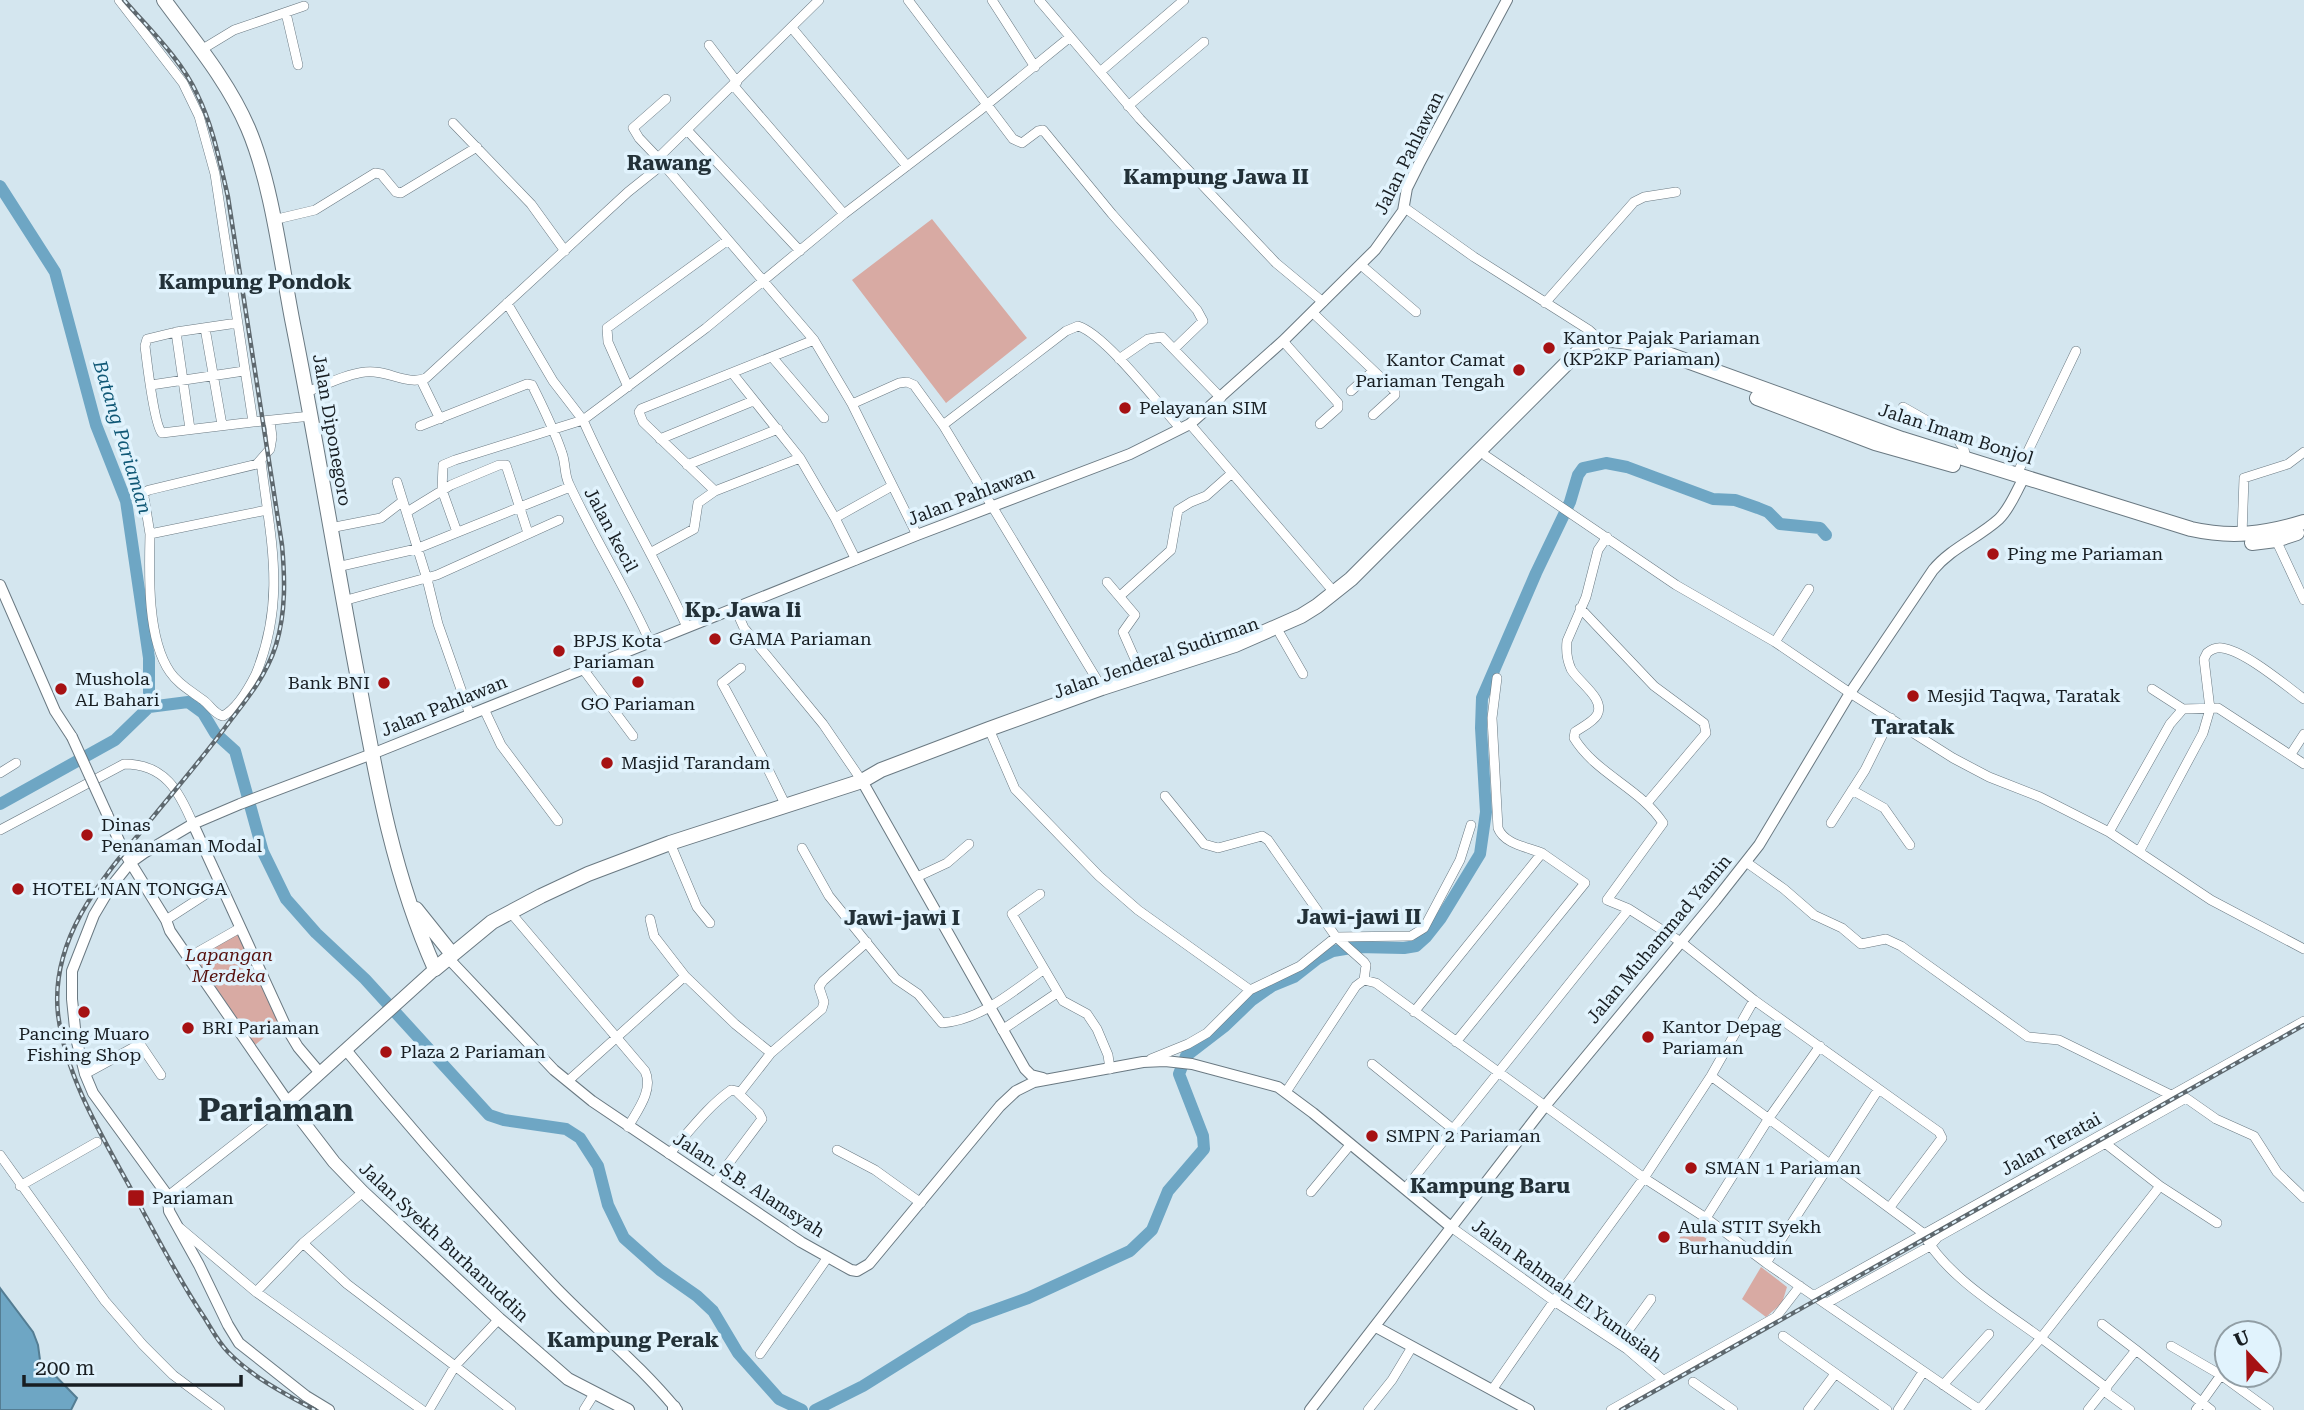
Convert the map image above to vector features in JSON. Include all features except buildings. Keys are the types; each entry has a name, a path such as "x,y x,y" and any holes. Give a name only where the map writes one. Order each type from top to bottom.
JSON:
{"main road":[{"name":"Jalan Diponegoro","path":"164,0 226,88 247,126 260,162 307,391 372,754 395,860 411,914 435,969"},
{"name":"Jalan Imam Bonjol","path":"1600,343 1750,390 1877,436 2021,478"},
{"name":"Jalan Jenderal Sudirman","path":"435,969 492,922 588,874 670,843 867,779 884,778 1102,688 1142,675 1237,653 1321,613 1339,599 1524,412 1600,343"},
{"name":"Jalan Jenderal Sudirman","path":"990,732 1106,695 1177,668 1277,627 1317,606 1393,545 1486,456 1524,412"},
{"name":"Jalan Imam Bonjol","path":"1877,436 1966,459 2216,542 2240,544 2276,540 2304,531"},
{"name":"Jalan Imam Bonjol","path":"2156,522 2214,534 2242,535 2278,530 2304,522"},
{"name":"Jalan Diponegoro","path":"404,890 450,956"},
{"path":"288,1102 435,969"},
{"name":"Jalan Syekh Burhanuddin","path":"288,1102 334,1162 363,1192 499,1320 568,1379 628,1410"}],"street":[{"path":"119,0 183,83 199,116 215,174 253,422"},
{"path":"307,391 364,372 380,372 421,380 440,367 661,161 687,130 819,0"},
{"path":"908,0 986,106 1017,143 1022,143 1043,130 1105,206 1197,310 1203,321 1174,349"},
{"path":"992,0 1035,67"},
{"path":"1039,0 1128,106 1276,263 1322,302"},
{"path":"1100,72 1184,0"},
{"name":"Jalan Pahlawan","path":"130,863 193,824 240,804 1130,454 1185,426 1283,341 1361,265 1387,234 1405,208 1407,188 1507,0"},
{"path":"201,50 234,30 304,6"},
{"path":"286,13 298,65"},
{"path":"792,28 906,166"},
{"path":"457,532 442,490 442,468 445,463 583,420 764,282 844,214 986,106 1070,37"},
{"path":"1128,106 1204,42"},
{"path":"709,46 735,83 844,214"},
{"path":"666,99 633,128 814,340 852,404 917,536"},
{"path":"453,123 531,204 565,251"},
{"path":"687,130 800,251"},
{"path":"273,220 310,212 375,173 381,174 396,192 401,193 477,147"},
{"path":"1545,303 1634,202 1644,197 1676,192"},
{"path":"1405,208 1474,257 1589,330 1600,343"},
{"path":"628,387 608,342 607,327 727,240"},
{"path":"1361,265 1416,312"},
{"path":"507,303 553,381 583,420 650,553 666,579 687,627"},
{"path":"1312,312 1395,393 1373,415"},
{"path":"237,323 151,337 145,342 160,432 311,416"},
{"path":"943,425 1071,328 1078,326 1090,331 1232,473 1334,593"},
{"path":"205,328 222,425"},
{"path":"176,332 190,429"},
{"path":"1119,359 1148,339 1162,337 1221,397"},
{"path":"715,491 643,422 641,409 814,340"},
{"path":"1283,341 1338,403 1338,408 1320,424"},
{"path":"2021,478 2076,352"},
{"path":"772,357 824,418"},
{"path":"151,384 244,371"},
{"path":"1351,391 1373,371"},
{"path":"733,374 800,458 856,560"},
{"path":"420,426 440,419 421,380"},
{"path":"852,404 899,383 907,382 916,388 943,425 1102,688"},
{"name":"Jalan kecil","path":"440,419 529,384 554,429 570,487 650,642"},
{"path":"660,439 753,401"},
{"path":"1903,407 1956,437 1964,449 1966,459"},
{"path":"261,461 275,578 274,608 269,638 253,681 228,714 223,716 218,715 177,682 162,658 152,605 150,534 144,497 147,491 250,467 261,461 268,454 271,444 270,421"},
{"path":"687,465 778,429"},
{"path":"2242,535 2244,478 2288,464 2304,452"},
{"path":"1486,456 1676,585 1775,642 1850,694 1953,758 2109,832 2211,900 2304,949"},
{"path":"650,553 694,530 698,503 715,491 800,458"},
{"path":"407,512 467,478 506,465 528,533"},
{"path":"1120,596 1171,550 1178,510 1206,496 1232,473"},
{"name":"Jalan Muhammad Yamin","path":"1310,1410 1545,1106 1759,845 1850,694 1933,570 1946,556 1997,521 2012,502 2021,478"},
{"path":"397,482 442,635 470,715"},
{"path":"835,519 892,486"},
{"path":"337,567 416,549 570,487"},
{"path":"330,527 381,518 403,501"},
{"path":"150,534 267,510"},
{"path":"343,601 427,579 559,520"},
{"path":"1606,537 1598,550 1586,597 1567,641 1568,661 1578,680 1599,704 1599,712 1595,718 1575,732 1574,738 1602,770 1647,803 1662,825 1607,900 1629,909 1681,942 1754,1000 1941,1136 1942,1139 1890,1207"},
{"path":"2276,540 2304,600"},
{"path":"1107,582 1135,615 1123,632 1142,675"},
{"path":"0,585 55,711 72,737 130,863 166,920 170,931 288,1102 168,1196"},
{"path":"1775,642 1810,589"},
{"path":"735,608 744,628 867,779 916,877 1025,1069 1031,1075 1053,1079"},
{"path":"1580,608 1654,686 1706,727 1706,733 1647,803"},
{"path":"1280,634 1303,674"},
{"path":"2139,852 2199,745 2210,709 2204,659 2207,653 2214,648 2225,648 2260,667 2304,699"},
{"path":"741,668 722,683 786,806"},
{"path":"583,669 633,736"},
{"path":"1456,1042 1584,883 1542,853 1500,834 1492,718 1497,678"},
{"path":"2152,689 2183,709 2218,708 2304,764"},
{"path":"484,709 501,745 558,821"},
{"path":"2109,832 2170,724 2183,709"},
{"path":"1831,823 1865,771 1891,718"},
{"path":"990,732 1015,789 1106,883 1138,910 1250,990"},
{"path":"2291,754 2304,734"},
{"path":"0,773 16,763"},
{"path":"0,831 124,764 138,764 153,769 170,782 182,799 286,1027 320,1073"},
{"path":"1852,790 1884,808 1910,845"},
{"path":"1165,796 1204,844 1218,848 1256,837 1266,838 1336,938 1366,965 1364,981 1352,990 1286,1091"},
{"path":"1143,1062 1188,1044 1207,1033 1250,990 1300,966 1336,938 1411,936 1419,932 1424,928 1460,860 1471,825"},
{"path":"670,843 697,907 710,923"},
{"path":"916,877 947,863 970,844"},
{"path":"802,848 820,883 896,979 918,994 942,1023 956,1021 989,1008 1043,970"},
{"path":"1414,1012 1542,853"},
{"path":"1745,862 1784,889 1814,915 1837,925 1861,944 1886,939 1901,946 2028,1037 2059,1040 2171,1095"},
{"path":"130,863 110,888 94,915 72,971 74,1020 85,1074 93,1093 168,1196 169,1211 239,1343 306,1396 329,1410"},
{"path":"166,920 220,885"},
{"path":"1040,894 1012,914 1057,993 1067,1004 1082,1010 1090,1019 1105,1043 1110,1069"},
{"path":"1405,1189 1629,909"},
{"path":"510,912 645,1071 649,1079 646,1095 628,1127"},
{"path":"650,919 654,936 685,976 735,1024 771,1053"},
{"path":"189,957 240,928"},
{"path":"739,1094 771,1053 822,1009 824,1002 819,987 822,981 867,942"},
{"name":"Jalan. S.B. Alamsyah","path":"450,956 503,1018 568,1081 628,1127 851,1270 864,1269 1000,1106 1016,1091"},
{"path":"568,1081 685,976"},
{"path":"1364,981 1380,984 1414,1012 1644,1178 1706,1218 1766,1263 1980,1410 2041,1338 2160,1186"},
{"path":"1002,1030 1057,993"},
{"path":"1492,1390 1644,1178 1711,1076 1754,1000"},
{"name":"Jalan Teratai","path":"1815,1296 2304,1021"},
{"path":"85,1074 140,1044 161,1075"},
{"path":"1706,1218 1819,1045"},
{"path":"346,1050 392,1107 557,1288 664,1393 675,1409"},
{"path":"1016,1091 1034,1082 1143,1062 1165,1061 1192,1064 1278,1087 1451,1227"},
{"path":"1372,1064 1454,1130"},
{"path":"1016,1091 1025,1069"},
{"path":"1711,1076 1923,1233 1930,1245 1965,1282 2041,1338 2130,1410"},
{"path":"670,1154 724,1095 731,1090 739,1094 762,1119 714,1183"},
{"path":"1766,1263 1878,1090"},
{"path":"1827,1303 1930,1245 1938,1237 2186,1098 2216,1119 2254,1136 2277,1172 2304,1198"},
{"path":"20,1186 97,1142"},
{"path":"2105,1143 2160,1186 2217,1223"},
{"path":"1311,1192 1350,1145"},
{"path":"837,1150 875,1170 921,1203"},
{"path":"0,1155 105,1301 173,1375 220,1410"},
{"path":"256,1292 303,1242 363,1192"},
{"path":"1440,1220 1443,1234 1440,1241"},
{"path":"178,1227 256,1292 422,1410"},
{"name":"Jalan Rahmah El Yunusiah","path":"1451,1227 1554,1301 1619,1343 1664,1381"},
{"path":"303,1242 347,1284 511,1410"},
{"path":"761,1354 828,1257"},
{"path":"1611,1410 1776,1317 1800,1286"},
{"path":"1619,1343 1651,1299"},
{"path":"429,1410 455,1366 499,1320"},
{"path":"2102,1324 2136,1350 2198,1407 2211,1410"},
{"path":"1376,1326 1529,1410"},
{"path":"1943,1385 1989,1334"},
{"path":"1783,1336 1888,1410"},
{"path":"2171,1346 2213,1370"},
{"path":"1368,1410 1392,1380 1412,1347"},
{"path":"2088,1410 2136,1350"},
{"path":"1898,1410 1923,1372"},
{"path":"1808,1410 1835,1374"},
{"path":"1693,1382 1733,1410"},
{"path":"2198,1407 2213,1386"},
{"path":"2240,1389 2269,1410"},
{"path":"584,1410 594,1394"}],"green space":[{"path":"932,219 1027,338 946,403 852,280"},
{"name":"Lapangan Merdeka","path":"239,931 279,1025 255,1045 196,958"},
{"path":"1687,1226 1710,1241 1698,1258 1676,1244"},
{"path":"1761,1267 1787,1287 1782,1303 1766,1317 1742,1299"}],"water":[{"path":"0,1288 33,1332 40,1360 77,1398 71,1410 0,1410"}],"waterway":[{"name":"Batang Pariaman","path":"0,186 55,272 96,425 126,501 149,658 149,707 115,740 0,804"},
{"path":"815,1410 863,1386 970,1319 1028,1298 1130,1251 1152,1230 1168,1191 1204,1149 1203,1136 1179,1074 1186,1056 1225,1026 1252,1000 1333,951 1357,947 1404,948 1416,946 1426,937 1441,918 1480,854 1486,812 1482,698 1583,468 1606,463 1627,467 1713,499 1735,500 1758,508 1768,512 1780,524 1820,528 1826,535"},
{"path":"149,707 188,702 203,713 215,733 235,751 263,852 286,899 316,933 365,979 489,1115 504,1120 566,1129 580,1138 598,1166 608,1205 624,1238 713,1311 738,1353 779,1399 802,1410"}],"railway":[{"path":"124,0 164,45 190,81 203,106 216,145 228,197 282,545 283,608 276,645 268,666 244,704 111,869 82,913 62,961 58,1014 62,1039 89,1111 186,1289 215,1335 228,1352 247,1369 315,1410"},
{"path":"1621,1410 2304,1025"}],"place":[{"name":"Kantor Pajak Pariaman (KP2KP Pariaman)","path":"1549,348"},
{"name":"Kantor Camat Pariaman Tengah","path":"1519,370"},
{"name":"Pelayanan SIM","path":"1125,408"},
{"name":"Ping me Pariaman","path":"1993,554"},
{"name":"GAMA Pariaman","path":"715,639"},
{"name":"BPJS Kota Pariaman","path":"559,651"},
{"name":"GO Pariaman","path":"638,682"},
{"name":"Bank BNI","path":"384,683"},
{"name":"Mushola AL Bahari","path":"61,689"},
{"name":"Mesjid Taqwa, Taratak","path":"1913,696"},
{"name":"Masjid Tarandam","path":"607,763"},
{"name":"Dinas Penanaman Modal","path":"87,835"},
{"name":"HOTEL NAN TONGGA","path":"18,889"},
{"name":"Pancing Muaro Fishing Shop","path":"84,1012"},
{"name":"BRI Pariaman","path":"188,1028"},
{"name":"Kantor Depag Pariaman","path":"1648,1037"},
{"name":"Plaza 2 Pariaman","path":"386,1052"},
{"name":"SMPN 2 Pariaman","path":"1372,1136"},
{"name":"SMAN 1 Pariaman","path":"1691,1168"},
{"name":"Pariaman","path":"136,1198"},
{"name":"Aula STIT Syekh Burhanuddin","path":"1664,1237"}],"district":[{"name":"Rawang","path":"669,163"},
{"name":"Kampung Jawa II","path":"1216,177"},
{"name":"Kampung Pondok","path":"255,282"},
{"name":"Kp. Jawa Ii","path":"743,610"},
{"name":"Taratak","path":"1913,727"},
{"name":"Jawi-jawi II","path":"1359,917"},
{"name":"Jawi-jawi I","path":"902,918"},
{"name":"Pariaman","path":"276,1110"},
{"name":"Kampung Baru","path":"1490,1186"},
{"name":"Kampung Perak","path":"633,1340"}]}
